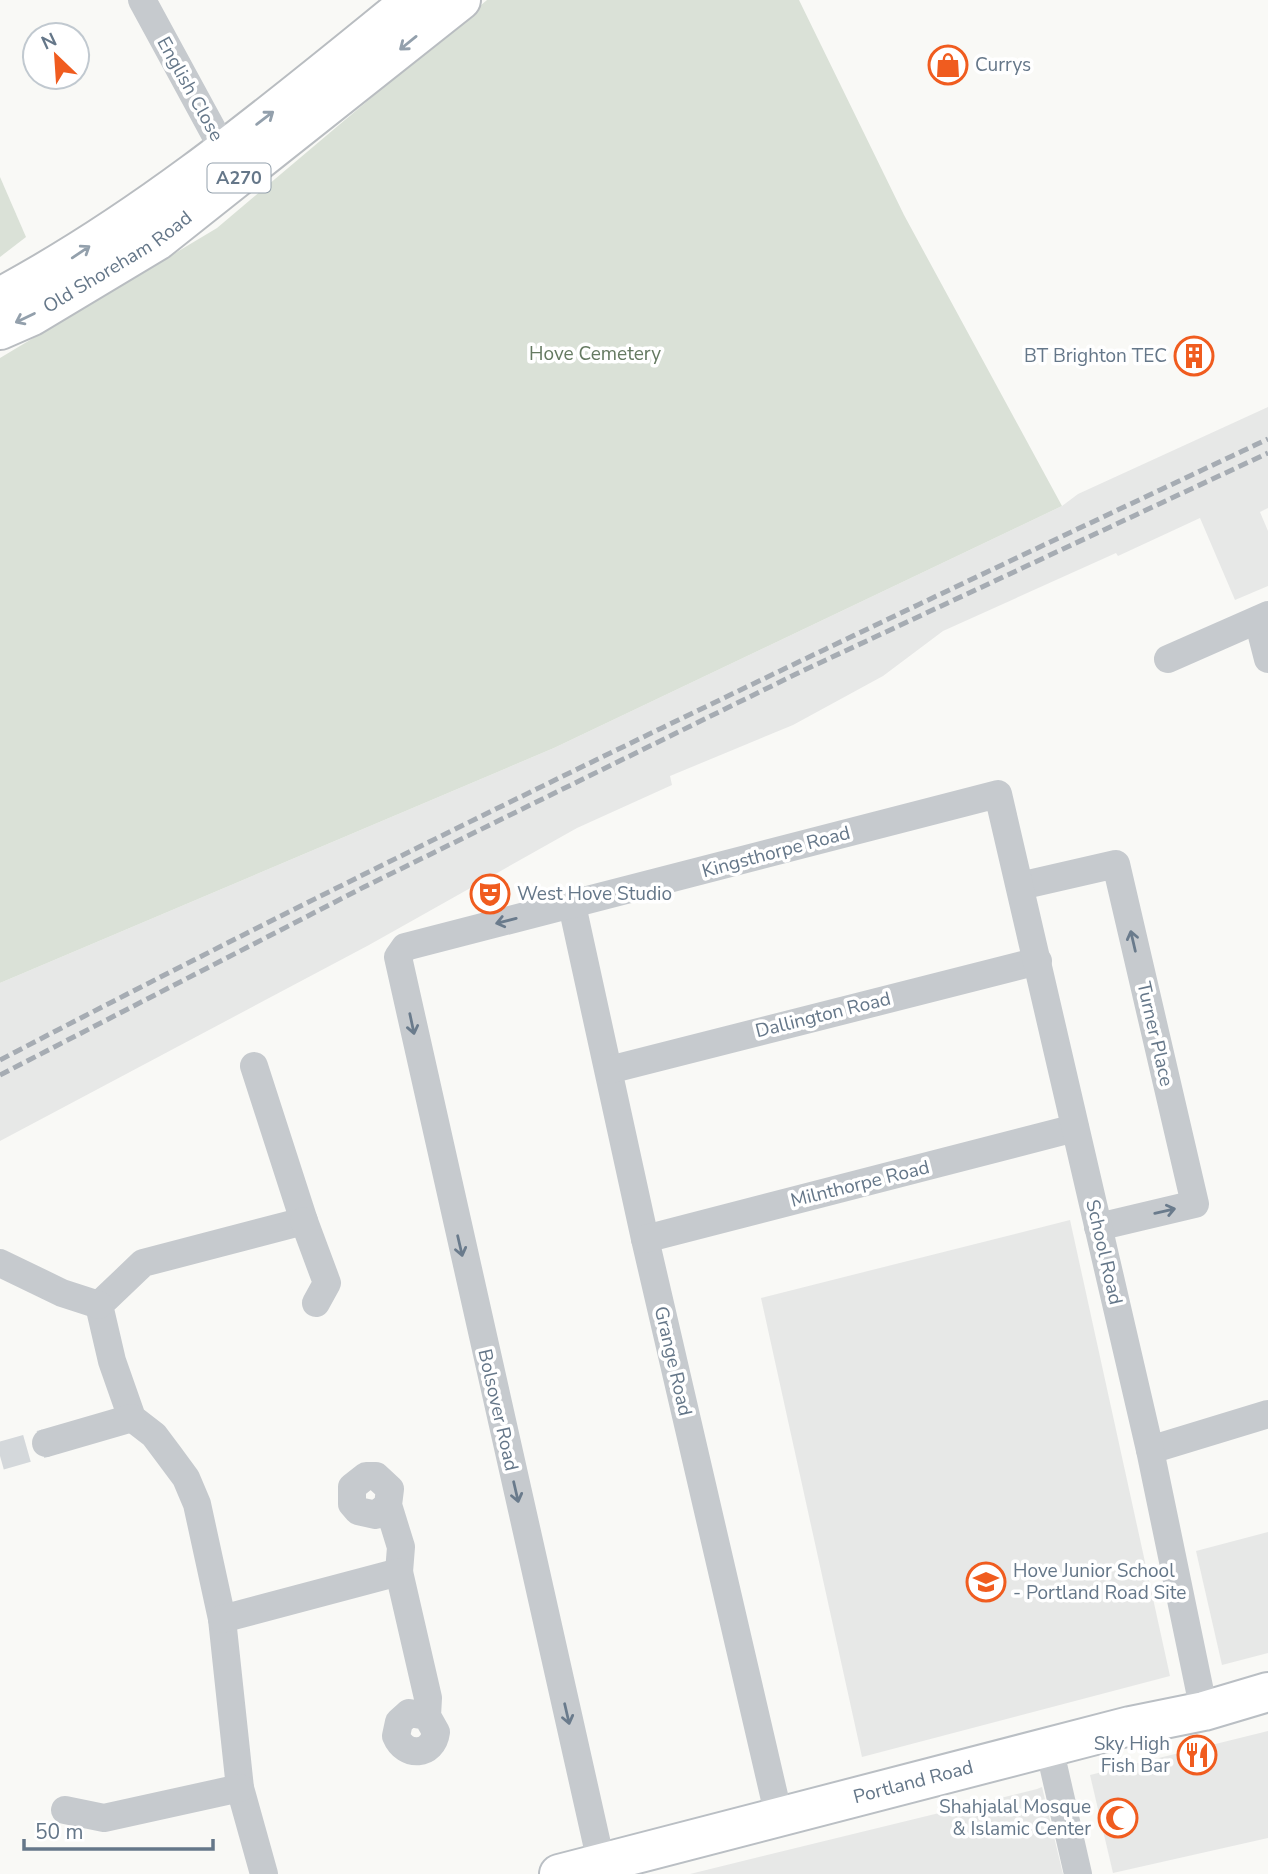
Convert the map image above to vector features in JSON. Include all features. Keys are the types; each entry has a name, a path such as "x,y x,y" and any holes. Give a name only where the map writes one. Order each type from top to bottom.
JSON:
{"main road":[{"name":"Old Shoreham Road","path":"0,330 32,316 157,241 233,162 412,0"},
{"name":"Old Shoreham Road","path":"0,297 79,253 168,194 233,162 461,0"},
{"name":"Portland Road","path":"559,1874 1049,1747 1203,1711 1268,1692"}],"street":[{"name":"English Close","path":"142,0 233,162"},
{"path":"1168,659 1263,617 1268,659"},
{"name":"School Road","path":"998,794 1150,1450 1203,1711"},
{"name":"Kingsthorpe Road","path":"398,957 405,947 998,794"},
{"name":"Turner Place","path":"1020,886 1116,864 1195,1204 1098,1227"},
{"name":"Grange Road","path":"572,905 645,1239 779,1816"},
{"name":"Bolsover Road","path":"398,957 601,1862"},
{"name":"Dallington Road","path":"609,1070 1038,961"},
{"path":"254,1066 327,1283 316,1303"},
{"name":"Milnthorpe Road","path":"645,1239 1075,1128"},
{"path":"99,1305 143,1262 304,1221"},
{"path":"0,1263 62,1293 99,1305"},
{"path":"99,1305 112,1361 132,1418 154,1436 186,1478 197,1504 222,1619 240,1788 264,1874"},
{"path":"1150,1450 1268,1414"},
{"path":"46,1443 132,1418"},
{"path":"388,1505 401,1547 399,1572 428,1698 427,1716"},
{"path":"222,1619 399,1572"},
{"path":"1049,1747 1078,1874"},
{"path":"65,1810 104,1818 240,1788"}],"shaded area":[{"path":"1268,407 1268,508 1260,512 1268,531 1268,586 1235,600 1200,518 1118,556 1116,553 943,631 883,676 793,725 670,776 672,785 577,828 369,945 0,1141 0,983 554,748 1062,506 1078,494"},
{"path":"1070,1220 1170,1676 862,1757 761,1298"},
{"path":"1268,1532 1268,1653 1222,1665 1196,1551"},
{"path":"1268,1731 1268,1838 1113,1873 1090,1775"},
{"path":"1042,1787 1063,1874 690,1874 1037,1789"}],"green space":[{"name":"Hove Cemetery","path":"487,0 799,0 904,215 1062,506 554,748 0,983 0,358 217,228"},
{"path":"0,177 26,237 0,257"}],"tunnel":[{"path":"0,1456 46,1443"}],"railway":[{"path":"0,1060 472,821 790,666 1268,439"},
{"path":"0,1075 364,887 796,674 1268,453"}],"place":[{"name":"Currys","path":"948,65"},
{"name":"BT Brighton TEC","path":"1194,356"},
{"name":"West Hove Studio","path":"490,894"},
{"name":"Hove Junior School - Portland Road Site","path":"986,1582"},
{"name":"Sky High Fish Bar","path":"1197,1755"},
{"name":"Shahjalal Mosque & Islamic Center","path":"1118,1818"}]}
